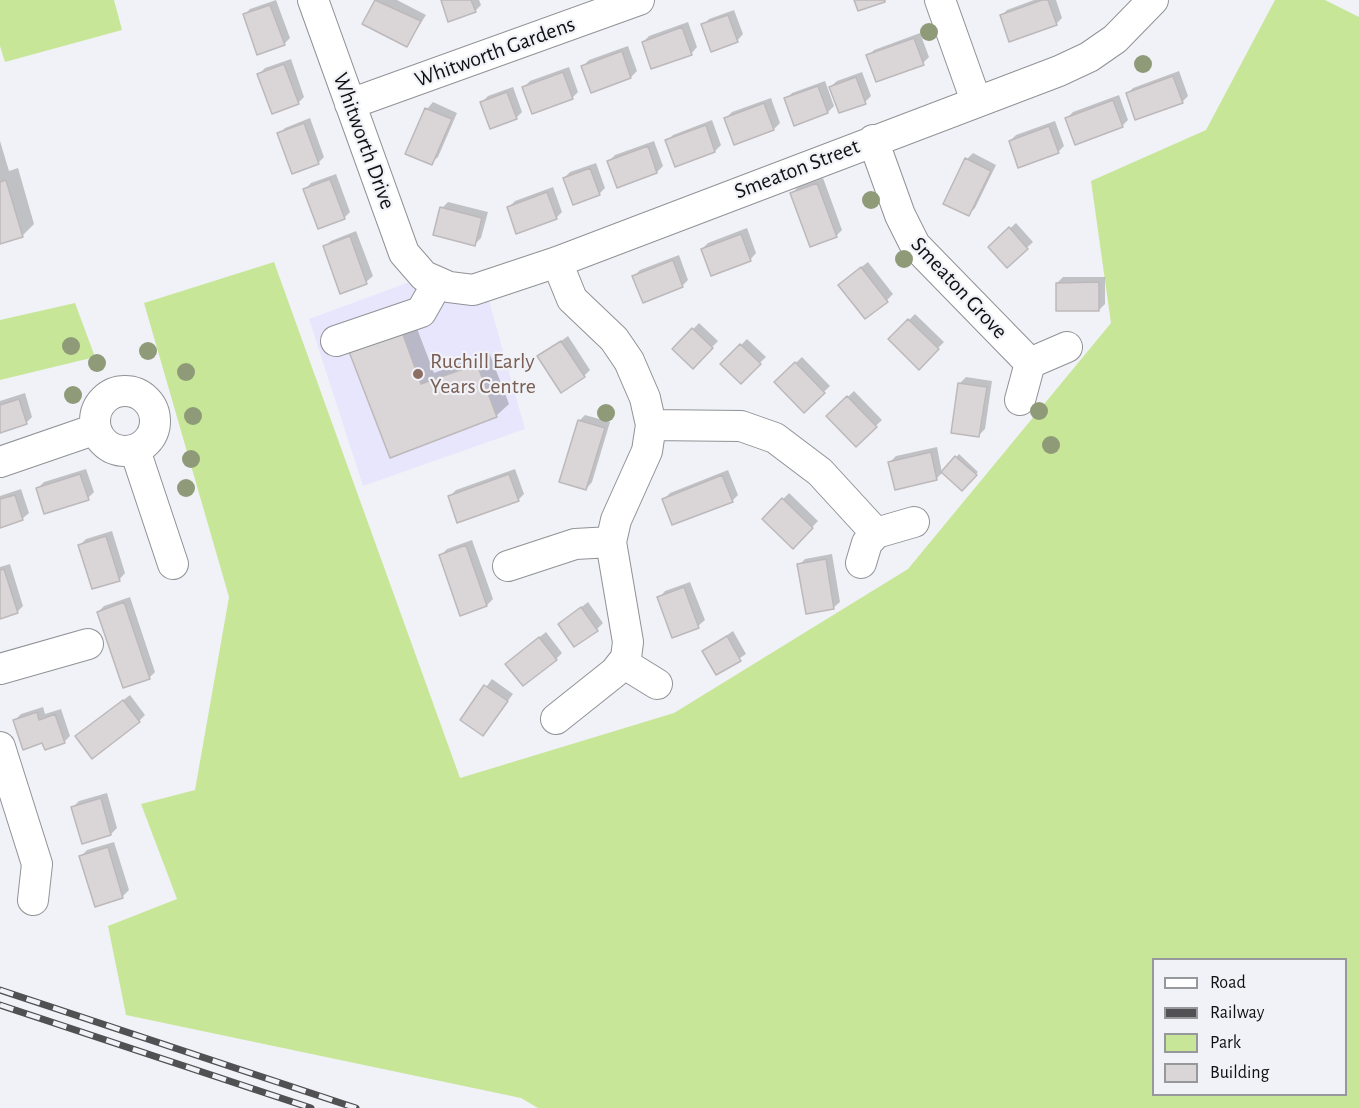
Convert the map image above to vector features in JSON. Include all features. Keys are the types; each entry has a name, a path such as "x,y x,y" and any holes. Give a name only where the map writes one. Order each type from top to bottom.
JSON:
{"street":[{"name":"Whitworth Drive","path":"313,0 404,254 431,279"},
{"name":"Whitworth Gardens","path":"350,104 639,0"},
{"path":"940,0 976,102"},
{"name":"Smeaton Street","path":"431,279 459,289 473,290 557,262 1059,71 1089,57 1122,33 1153,0"},
{"name":"Smeaton Grove","path":"873,140 900,215 915,245 1030,363"},
{"path":"556,719 623,663 628,642 611,542 616,520 647,451 651,425 645,398 629,361 614,339 572,298 557,262"},
{"path":"336,341 421,312 431,279"},
{"path":"1020,400 1030,363 1067,347"},
{"path":"130,392 140,395 153,410 154,429 150,438 135,450 125,452 107,445 96,429 98,409 111,395 130,392"},
{"path":"651,425 741,426 775,438 820,472 876,533"},
{"path":"0,462 96,429"},
{"path":"135,450 173,564"},
{"path":"861,562 867,543 876,533 914,522"},
{"path":"508,566 574,544 611,542"},
{"path":"0,669 88,644"},
{"path":"623,663 657,684"},
{"path":"0,747 37,864 33,900"}],"shaded area":[{"name":"Ruchill Early Years Centre","path":"415,280 489,301 525,429 363,486 309,319"}],"green space":[{"path":"0,0 114,0 122,30 5,62 0,46"},
{"path":"1275,0 1325,0 1359,17 1359,1108 538,1108 521,1098 126,1015 108,926 177,899 141,804 195,790 229,597 144,303 274,262 460,778 674,713 908,569 1111,323 1091,181 1206,130"},
{"path":"75,303 95,357 0,380 0,320"}],"building":[{"path":"375,0 421,21 407,47 362,24"},
{"path":"441,0 471,0 476,12 448,22"},
{"path":"854,0 885,0 885,2 858,11"},
{"path":"1048,0 1057,25 1009,42 1000,15"},
{"path":"270,5 285,45 257,55 243,14"},
{"path":"728,15 738,42 711,52 701,24"},
{"path":"682,27 692,55 651,69 642,42"},
{"path":"914,38 924,65 876,82 866,55"},
{"path":"622,51 631,78 591,93 581,66"},
{"path":"284,64 299,104 272,114 257,74"},
{"path":"563,72 573,99 532,114 522,87"},
{"path":"1173,76 1183,103 1135,120 1126,93"},
{"path":"856,77 866,104 839,113 829,87"},
{"path":"818,86 828,113 794,126 784,98"},
{"path":"507,92 517,119 490,129 480,102"},
{"path":"1113,100 1123,127 1075,145 1065,118"},
{"path":"764,103 774,130 734,145 724,118"},
{"path":"425,108 452,119 432,165 405,154"},
{"path":"304,123 319,164 292,174 277,133"},
{"path":"706,125 715,152 675,167 665,140"},
{"path":"1049,126 1059,153 1018,168 1009,141"},
{"path":"648,146 657,173 617,188 607,161"},
{"path":"965,158 991,171 969,216 943,204"},
{"path":"590,168 600,195 573,205 563,178"},
{"path":"330,179 345,219 318,229 303,189"},
{"path":"6,180 23,237 0,244 0,182"},
{"path":"817,183 837,237 810,247 790,193"},
{"path":"547,192 557,219 516,234 507,207"},
{"path":"440,207 482,218 475,246 433,235"},
{"path":"1009,227 1028,249 1007,268 988,247"},
{"path":"741,234 751,261 711,276 701,249"},
{"path":"350,236 367,284 340,294 323,246"},
{"path":"673,260 683,287 643,303 632,276"},
{"path":"861,267 888,302 865,319 838,285"},
{"path":"1099,282 1099,311 1056,311 1056,283"},
{"path":"908,319 939,349 919,370 888,339"},
{"path":"692,328 713,348 693,369 672,349"},
{"path":"401,329 421,384 477,364 497,417 390,458 348,349"},
{"path":"561,341 585,377 561,393 537,356"},
{"path":"740,344 761,364 741,384 720,364"},
{"path":"795,362 825,393 804,413 774,382"},
{"path":"958,383 987,387 979,437 951,433"},
{"path":"847,396 877,427 856,447 826,416"},
{"path":"19,399 27,424 0,433 0,405"},
{"path":"578,420 605,428 586,490 559,482"},
{"path":"931,452 937,480 895,490 888,462"},
{"path":"955,456 977,475 962,491 941,472"},
{"path":"80,474 89,500 44,514 36,488"},
{"path":"509,474 519,501 457,523 448,496"},
{"path":"722,475 733,502 672,525 662,499"},
{"path":"15,495 23,520 0,528 0,499"},
{"path":"782,498 813,528 793,549 762,519"},
{"path":"106,536 120,581 92,589 78,545"},
{"path":"466,545 487,606 460,616 439,555"},
{"path":"826,559 834,609 806,614 797,564"},
{"path":"4,569 18,613 0,619 0,570"},
{"path":"684,587 699,628 672,638 657,597"},
{"path":"124,602 150,679 123,688 97,612"},
{"path":"581,607 598,631 574,647 558,624"},
{"path":"727,636 741,661 716,675 702,651"},
{"path":"539,637 557,660 523,686 505,664"},
{"path":"484,685 508,701 483,736 460,720"},
{"path":"123,700 140,722 92,759 75,736"},
{"path":"37,712 39,720 55,714 65,743 45,750 42,743 23,750 13,720"},
{"path":"101,798 111,835 82,844 71,807"},
{"path":"108,847 123,898 95,907 79,856"}],"railway":[{"path":"0,990 356,1108"},
{"path":"0,1005 311,1108"}],"place":[{"name":"Ruchill Early Years Centre","path":"418,374"}]}
